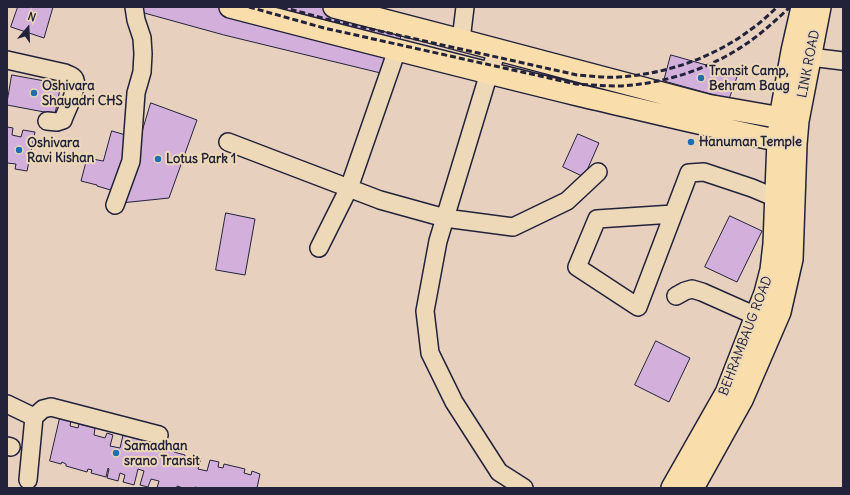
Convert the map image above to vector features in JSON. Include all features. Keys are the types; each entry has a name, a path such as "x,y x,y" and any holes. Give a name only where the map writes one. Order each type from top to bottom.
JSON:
{"main road":[{"path":"230,7 489,73 700,124 787,142"},
{"path":"334,7 707,105 750,112 787,106"},
{"name":"LINK ROAD","path":"787,106 792,51 802,7"},
{"name":"LINK ROAD","path":"787,106 810,57 820,7"},
{"path":"750,112 764,109 776,98 787,106"},
{"name":"BEHRAMBAUG ROAD","path":"693,488 742,400 780,312 792,259 787,106"},
{"path":"745,134 762,152 769,164 776,191"},
{"name":"BEHRAMBAUG ROAD","path":"672,488 726,393 758,310 771,270 774,244 776,191 787,142"}],"street":[{"path":"115,205 131,161 136,93 142,72 142,38 136,20 134,7"},
{"path":"461,40 465,7"},
{"path":"498,49 489,73 438,241 425,311 430,353 454,402 499,472 524,488"},
{"path":"319,248 349,188 397,50"},
{"path":"810,57 843,61"},
{"path":"7,60 65,73 72,76 75,80 76,88 62,120 57,122 47,121"},
{"path":"228,142 380,200 445,218 513,227 567,200 598,172"},
{"path":"673,214 597,219 578,267 638,307 689,173 704,172 752,188 776,191"},
{"path":"697,281 758,310"},
{"path":"676,296 692,289 758,310"},
{"path":"7,404 34,417"},
{"path":"28,480 34,417 43,409 50,407 159,435"}],"building":[{"path":"18,7 53,7 44,38 11,27"},
{"path":"123,7 336,7 403,24 393,76 224,35"},
{"name":"Transit Camp, Behram Baug","path":"671,55 738,74 729,99 664,81"},
{"name":"Oshivara Shayadri CHS","path":"12,75 61,84 55,114 7,105"},
{"name":"Lotus Park 1","path":"151,103 197,120 169,198 121,203"},
{"name":"Oshivara Ravi Kishan","path":"7,127 13,128 12,135 21,137 23,130 35,132 27,171 15,169 16,164 7,163"},
{"path":"112,131 129,136 114,191 81,181 87,158 103,161"},
{"path":"578,134 599,143 584,177 563,167"},
{"path":"226,213 255,219 245,275 216,270"},
{"path":"730,216 762,231 737,282 705,267"},
{"path":"656,341 690,358 669,402 635,385"},
{"name":"Samadhan srano Transit","path":"60,418 71,421 70,426 78,428 79,424 95,428 94,435 105,438 107,433 113,435 110,446 120,448 123,435 175,448 174,452 185,455 184,459 193,461 194,456 201,458 198,469 207,471 210,460 219,462 218,467 223,468 224,464 245,469 244,473 251,475 252,471 260,474 257,488 183,488 177,486 177,488 157,488 159,481 151,479 148,487 140,485 144,471 138,469 134,485 123,482 125,475 120,473 118,481 107,478 108,468 106,477 91,473 92,470 88,469 87,472 66,466 66,464 62,462 61,464 50,461"}],"railway":[{"path":"249,7 324,28 576,84 602,86 635,85 668,79 699,69 729,55 749,42 790,7"},
{"path":"282,7 326,19 577,75 608,77 641,75 684,64 705,56 724,47 743,35 761,22 777,7"}],"place":[{"name":"Transit Camp, Behram Baug","path":"701,78"},
{"name":"Oshivara Shayadri CHS","path":"34,93"},
{"name":"Hanuman Temple","path":"691,142"},
{"name":"Oshivara Ravi Kishan","path":"19,150"},
{"name":"Lotus Park 1","path":"158,159"},
{"name":"Samadhan srano Transit","path":"116,453"}]}
